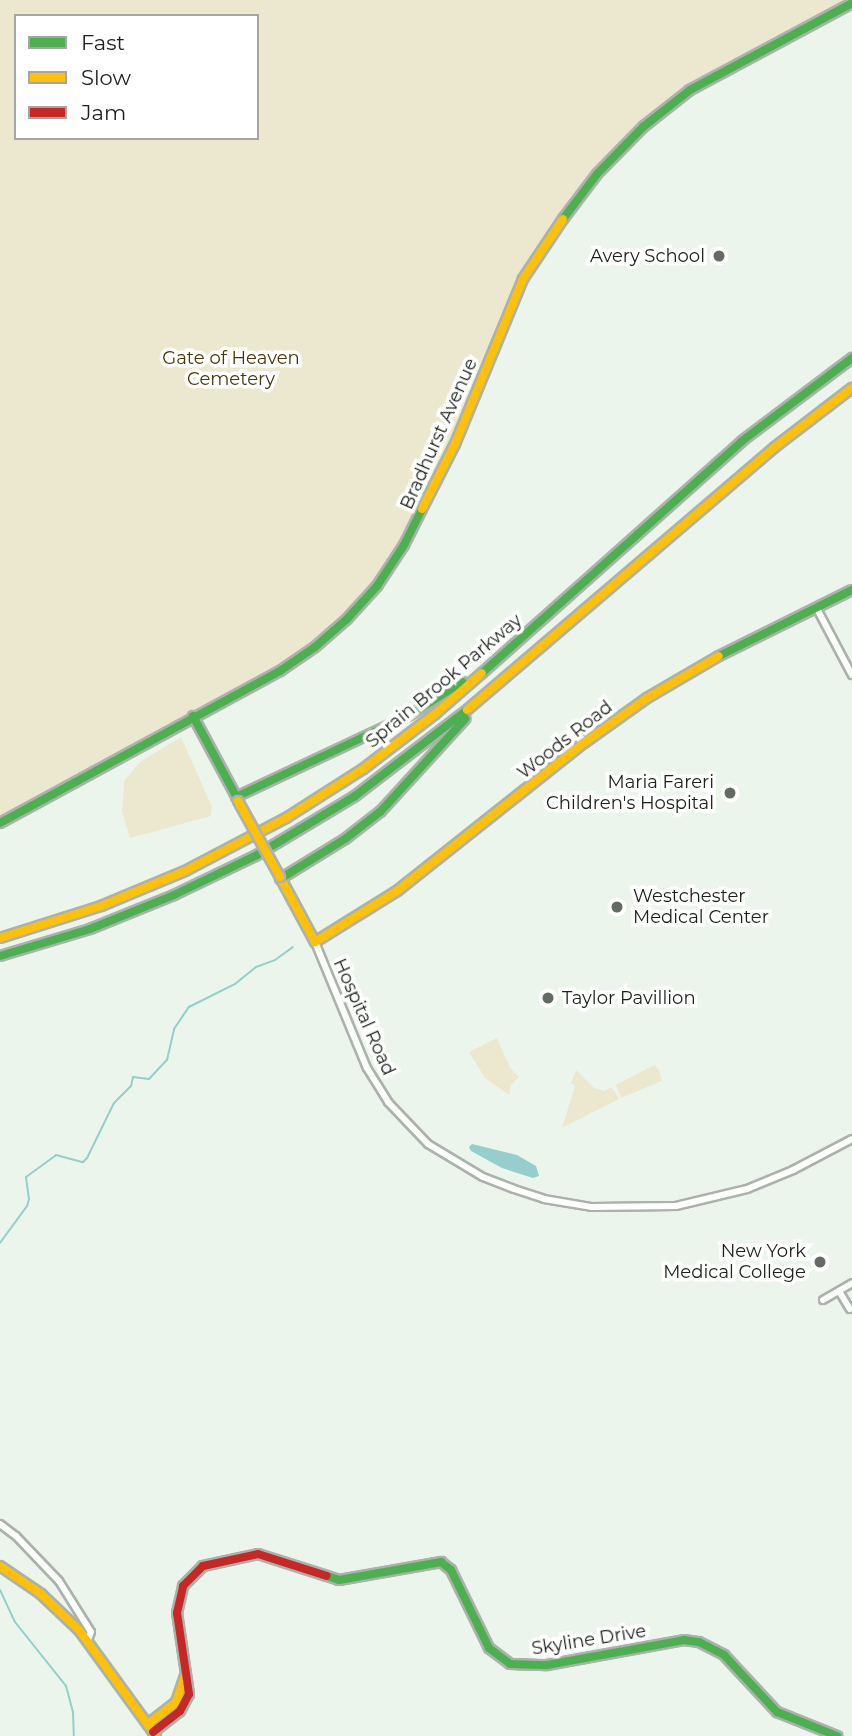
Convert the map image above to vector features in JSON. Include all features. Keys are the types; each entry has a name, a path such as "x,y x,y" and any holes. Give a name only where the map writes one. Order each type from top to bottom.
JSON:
{"main road":[{"name":"Bradhurst Avenue","path":"0,823 280,671 315,647 377,586 404,545 455,444 523,279 549,237 603,167 642,127 690,90 852,3"},
{"name":"Sprain Brook Parkway","path":"0,938 142,890 266,830 382,755 435,714 724,456 852,358"},
{"name":"Sprain Brook Parkway","path":"0,956 133,912 257,855 374,783 489,692 775,447 852,388"},
{"name":"Woods Road","path":"315,942 355,920 397,891 584,743 647,698 741,643 852,590"},
{"path":"237,799 421,710 493,662"},
{"path":"280,878 345,839 381,811 489,692"},
{"name":"Hospital Road","path":"193,716 315,942"},
{"name":"Skyline Drive","path":"153,1731 176,1702 185,1676 177,1602 186,1581 202,1566 258,1554 339,1580 441,1562 451,1570 489,1648 496,1656 510,1664 547,1665 684,1640 699,1642 724,1655 777,1712 836,1736"},
{"path":"0,1566 48,1600 88,1640 153,1731"}],"street":[{"path":"817,607 852,675"},
{"name":"Hospital Road","path":"315,942 367,1068 388,1102 428,1144 483,1177 514,1189 544,1199 592,1207 676,1206 747,1189 793,1170 852,1139"},
{"path":"823,1300 852,1283"},
{"path":"839,1291 850,1309"},
{"path":"0,1524 16,1535 58,1581 91,1632 88,1640"}],"green space":[{"name":"Gate of Heaven Cemetery","path":"0,0 848,0 713,70 668,99 599,164 560,212 519,277 432,482 390,562 340,620 299,652 0,816"},
{"path":"181,737 212,807 211,816 130,838 122,812 124,781 140,762"},
{"path":"497,1038 510,1068 519,1077 511,1085 509,1095 485,1078 469,1052"},
{"path":"654,1065 659,1070 662,1081 621,1098 616,1085"},
{"path":"576,1070 594,1088 604,1091 612,1087 619,1099 562,1128 575,1086 571,1083"}],"water":[{"path":"472,1144 517,1155 536,1166 539,1176 533,1178 502,1168 471,1151 469,1147"}],"waterway":[{"path":"0,1243 27,1206 29,1199 26,1177 56,1155 83,1162 87,1158 114,1103 131,1086 133,1077 149,1079 167,1060 174,1029 189,1007 235,984 256,967 275,960 293,947"},
{"path":"0,1590 15,1622 66,1686 73,1712 74,1736"}],"traffic: fast":[{"path":"563,219 597,174 643,127 690,90 852,3"},
{"path":"482,673 742,441 852,358"},
{"path":"0,823 280,671 315,647 347,619 377,586 404,545 422,509"},
{"path":"719,656 852,590"},
{"path":"236,797 410,715 462,682"},
{"path":"0,956 90,929 174,895 257,855 355,796 467,710"},
{"path":"193,716 238,800"},
{"path":"280,879 345,839 381,811 465,719"},
{"path":"327,1576 339,1580 441,1562 451,1570 489,1648 510,1664 547,1665 684,1640 699,1642 724,1655 777,1712 837,1736"}],"traffic: slow":[{"path":"422,509 455,444 523,279 563,219"},
{"path":"467,710 775,447 852,388"},
{"path":"280,877 315,942 397,891 584,743 647,698 719,656"},
{"path":"0,938 101,906 185,871 286,818 363,769 435,714 482,673"},
{"path":"238,801 280,877"},
{"path":"0,1566 41,1594 79,1630 156,1736"},
{"path":"148,1724 176,1702 185,1676"}],"traffic: jam":[{"path":"153,1732 180,1711 189,1694 177,1613 183,1586 203,1566 258,1554 327,1576"}],"place":[{"name":"Avery School","path":"719,256"},
{"name":"Maria Fareri Children's Hospital","path":"730,793"},
{"name":"Westchester Medical Center","path":"617,907"},
{"name":"Taylor Pavillion","path":"548,998"},
{"name":"New York Medical College","path":"820,1262"}]}
